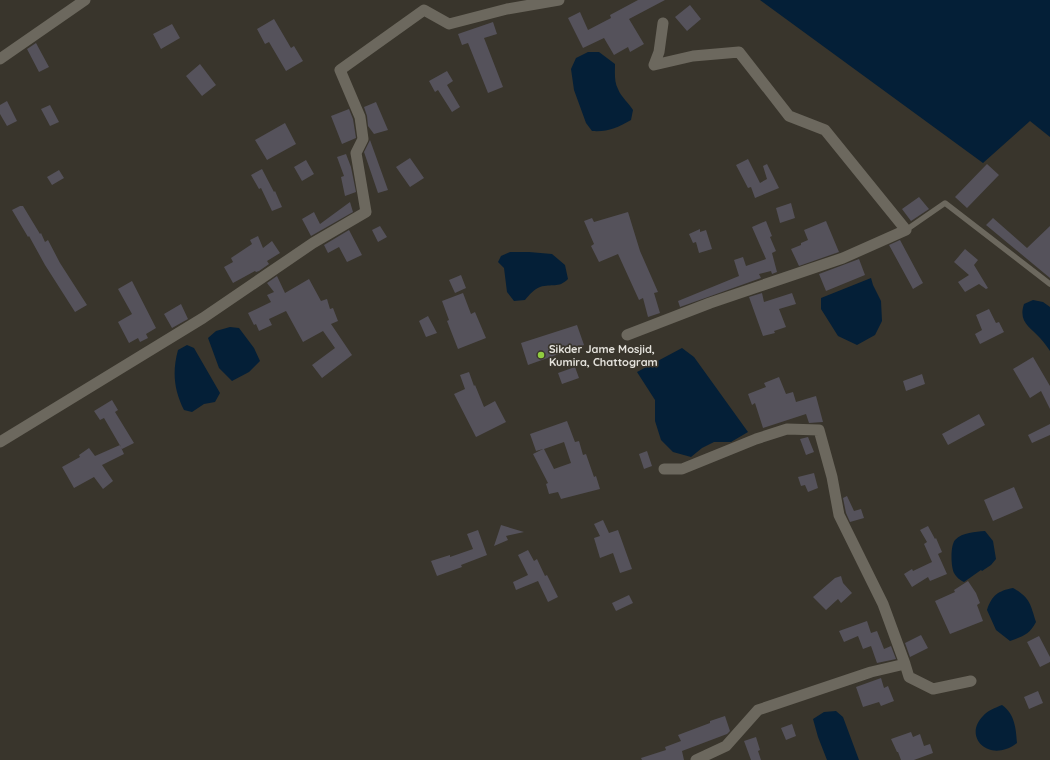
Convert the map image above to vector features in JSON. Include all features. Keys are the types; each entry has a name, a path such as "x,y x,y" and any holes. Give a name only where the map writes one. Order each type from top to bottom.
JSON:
{"street":[{"path":"0,59 85,0"},
{"path":"0,442 203,318 313,243 366,212 356,153 363,139 360,117 340,70 424,10 449,24 507,9 558,0"},
{"path":"627,335 710,303 843,258 906,230 825,130 788,116 739,52 693,56 654,65 659,52 663,23"},
{"path":"664,469 682,469 756,439 788,429 819,430 832,477 839,515 882,604 909,677 933,689 971,682"},
{"path":"696,760 726,746 758,710 871,672 905,664"}],"lane":[{"path":"906,230 945,203 1050,284"}],"water":[{"path":"760,0 1050,0 1050,137 1030,121 983,163"},
{"path":"588,52 599,52 615,64 617,86 621,95 633,110 631,120 612,129 592,131 586,123 574,90 571,69 576,58"},
{"path":"510,252 552,254 565,265 568,279 558,285 538,288 525,300 514,301 507,292 504,268 498,262 501,256"},
{"path":"871,278 881,301 882,321 875,335 857,345 838,336 821,309 821,298"},
{"path":"1033,300 1043,302 1050,307 1050,351 1024,320 1024,304"},
{"path":"230,327 239,328 254,348 260,361 249,372 232,381 219,368 208,338 216,331"},
{"path":"187,345 194,348 220,393 215,402 204,404 192,412 184,410 178,395 175,381 175,366 178,350"},
{"path":"682,348 694,357 748,432 731,442 714,442 702,448 691,457 673,452 661,440 655,421 655,400 637,372"},
{"path":"985,531 993,541 996,559 991,565 964,582 957,578 953,570 953,543 958,537 965,534"},
{"path":"1013,588 1023,595 1029,602 1036,622 1028,632 1010,641 996,630 987,610 996,594"},
{"path":"1002,705 1010,713 1014,722 1017,743 1006,749 998,751 990,750 979,742 976,736 976,730 978,723 985,714"},
{"path":"836,711 843,717 859,760 827,760 813,719 824,712"}],"building":[{"path":"638,0 665,0 629,19 644,44 630,52 628,47 614,55 604,38 583,48 568,18 580,12 588,30 611,18 610,15"},
{"path":"690,5 701,19 687,31 675,17"},
{"path":"274,19 291,48 294,46 303,61 286,71 269,42 265,44 257,29"},
{"path":"493,22 497,34 484,38 503,87 488,93 468,43 462,45 458,34"},
{"path":"172,24 180,38 161,49 153,34"},
{"path":"36,43 49,67 39,72 27,49"},
{"path":"200,64 216,85 202,96 186,76"},
{"path":"447,71 453,81 447,85 460,107 452,112 438,90 435,92 429,81"},
{"path":"7,101 17,121 7,126 0,114 0,105"},
{"path":"376,102 388,130 374,134 368,126 364,107"},
{"path":"50,105 59,122 50,126 41,109"},
{"path":"349,109 353,119 356,138 342,144 331,116"},
{"path":"285,123 296,144 267,160 255,140"},
{"path":"370,140 388,190 378,193 364,152"},
{"path":"346,154 351,167 356,192 345,196 341,177 344,176 337,157"},
{"path":"410,158 424,178 410,187 396,167"},
{"path":"748,159 760,183 767,179 763,166 767,164 779,188 755,198 751,187 748,188 736,165"},
{"path":"306,160 314,174 302,181 294,167"},
{"path":"987,164 999,175 967,208 955,197"},
{"path":"262,169 274,192 275,191 282,207 272,211 261,188 259,189 251,175"},
{"path":"59,170 64,178 52,185 47,177"},
{"path":"919,197 929,209 911,221 902,209"},
{"path":"350,202 353,212 311,236 302,219 314,212 320,224"},
{"path":"791,203 795,218 780,223 776,208"},
{"path":"23,206 40,234 41,233 45,242 48,240 60,263 87,305 75,312 12,210"},
{"path":"628,212 640,251 658,292 654,293 660,313 648,317 643,298 639,300 618,254 599,262 591,246 594,244 584,221 592,218 594,222"},
{"path":"993,218 1027,248 1050,226 1050,278 986,225"},
{"path":"766,221 772,236 770,237 776,251 772,253 777,272 772,274 771,271 759,274 761,278 680,307 678,301 739,276 734,260 743,257 746,266 766,259 752,227"},
{"path":"826,221 839,252 799,266 791,249 808,240 804,230"},
{"path":"380,226 387,237 378,242 372,230"},
{"path":"700,229 700,232 706,230 712,249 699,253 696,242 693,243 689,234"},
{"path":"349,230 362,255 347,262 339,247 328,253 324,245"},
{"path":"258,236 263,248 272,241 280,253 267,261 269,264 259,271 255,271 233,283 224,267 233,262 231,258 252,244 250,240"},
{"path":"900,240 923,283 913,289 889,245"},
{"path":"965,249 978,260 974,265 988,288 986,289 979,284 965,292 958,282 969,275 954,262"},
{"path":"859,259 865,275 826,291 819,274"},
{"path":"461,275 466,288 455,293 449,280"},
{"path":"277,276 285,293 309,279 321,301 327,299 330,309 333,308 338,321 331,324 352,355 322,378 312,365 335,348 323,331 303,342 286,311 269,319 272,325 259,331 248,313 271,302 267,295 274,292 267,283"},
{"path":"132,281 156,328 146,334 148,338 140,342 138,338 129,343 118,322 132,314 118,289"},
{"path":"463,293 471,314 475,312 486,338 458,349 447,321 449,320 442,301"},
{"path":"762,293 764,302 792,293 796,304 779,309 786,327 774,331 775,333 763,336 749,297"},
{"path":"181,304 188,319 172,328 164,314"},
{"path":"989,309 996,323 999,322 1004,332 980,344 975,334 982,330 976,315"},
{"path":"428,316 437,333 426,337 419,321"},
{"name":"Sikder Jame Mosjid, Kumira, Chattogram","path":"577,325 584,345 528,365 521,343"},
{"path":"1033,357 1050,386 1050,409 1041,391 1030,398 1013,369"},
{"path":"575,367 579,378 562,384 558,373"},
{"path":"469,372 484,407 495,401 506,422 476,437 454,394 465,389 460,375"},
{"path":"922,374 925,384 906,391 903,381"},
{"path":"779,377 786,394 793,392 796,402 816,396 823,422 809,423 806,414 763,428 755,403 752,405 748,394 766,387 764,383"},
{"path":"112,400 118,410 115,412 134,443 122,449 104,418 100,420 94,411"},
{"path":"979,414 985,425 948,445 942,434"},
{"path":"567,421 575,442 579,441 583,455 586,454 600,489 561,499 558,492 549,494 546,484 548,483 533,454 543,449 536,451 530,434","holes":["564,442 571,463 554,469 544,449"]},
{"path":"1050,424 1050,435 1032,443 1028,435"},
{"path":"808,437 814,452 806,455 800,439"},
{"path":"120,445 124,454 102,465 113,481 103,489 94,477 74,488 62,467 80,457 79,455 89,448 95,456"},
{"path":"647,451 652,466 644,469 639,454"},
{"path":"814,473 818,488 808,492 805,485 801,486 798,477"},
{"path":"1014,487 1023,508 993,521 984,500"},
{"path":"847,496 854,511 861,509 864,518 850,522 846,513 843,498"},
{"path":"603,520 609,533 618,530 632,569 620,573 613,553 600,558 594,538 600,536 594,524"},
{"path":"501,525 524,532 506,536 508,540 494,546"},
{"path":"928,526 935,539 936,538 942,552 938,554 947,574 930,581 928,577 912,587 904,574 912,569 913,571 932,562 924,544 927,542 920,530"},
{"path":"478,530 487,555 461,565 462,567 437,576 431,561 450,555 450,557 473,549 467,534"},
{"path":"528,550 534,561 537,559 545,576 547,575 558,597 548,602 538,581 516,590 513,582 528,575 518,555"},
{"path":"841,576 843,583 852,593 841,603 838,599 826,610 813,597 835,578"},
{"path":"968,581 976,593 980,603 977,605 983,621 950,634 935,601 955,592 954,590"},
{"path":"629,595 633,603 616,611 612,603"},
{"path":"867,621 871,633 877,631 884,649 891,646 896,659 877,663 871,646 863,649 858,636 844,642 839,631"},
{"path":"921,635 928,648 910,657 905,643"},
{"path":"1039,636 1050,657 1050,662 1040,667 1027,642"},
{"path":"881,678 884,688 888,686 894,701 881,706 879,702 863,707 856,687"},
{"path":"1038,691 1043,703 1029,709 1024,697"},
{"path":"725,716 730,731 727,734 682,751 684,760 642,760 641,758 666,750 665,747 681,741 678,735"},
{"path":"792,724 796,736 786,740 781,728"},
{"path":"911,732 913,737 920,734 924,746 930,744 933,753 914,760 901,760 891,739"},
{"path":"756,737 761,760 751,760 744,741"}],"place":[{"name":"Sikder Jame Mosjid, Kumira, Chattogram","path":"541,355"}]}
